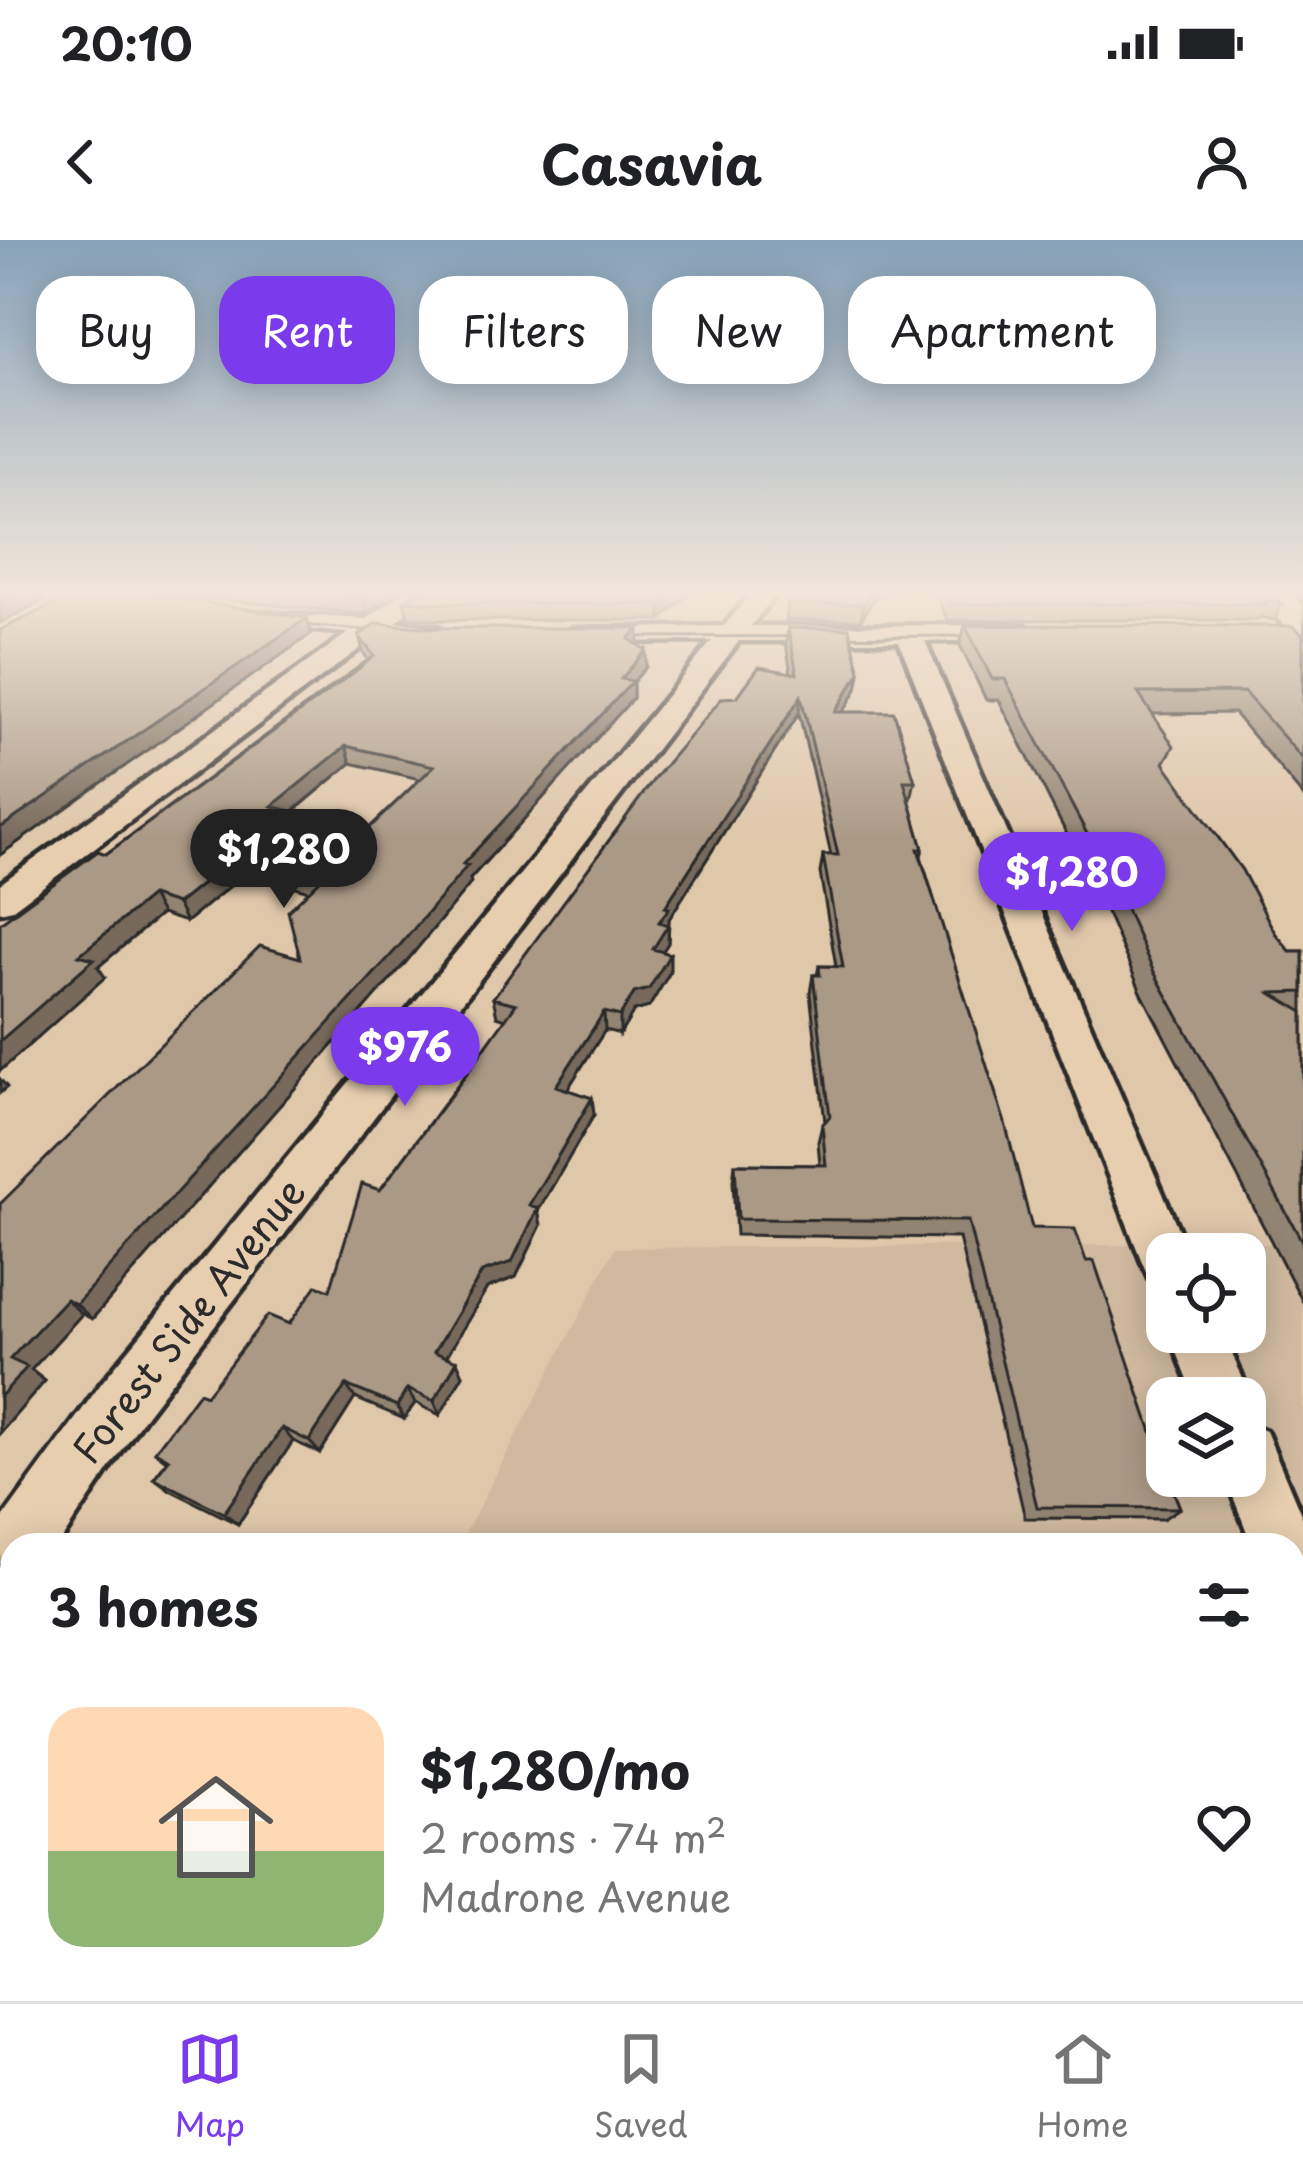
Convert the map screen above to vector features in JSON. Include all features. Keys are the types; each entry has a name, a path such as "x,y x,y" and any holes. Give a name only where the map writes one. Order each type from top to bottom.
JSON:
{"street":[{"path":"0,902 308,674"},
{"name":"Forest Side Avenue","path":"29,1533 122,1400 701,674"},
{"path":"926,674 1155,1233"},
{"path":"1263,1497 1278,1533"}],"shaded area":[{"path":"1266,1244 1303,1244 1303,1533 465,1533 615,1248 1146,1245 1146,1353 1266,1353"}],"building":[{"path":"0,674 225,674 0,828"},
{"path":"351,674 625,674 621,679 633,681 463,864 468,865 401,944 76,1304 66,1299 10,1359 27,1367 0,1397 0,1204 260,946 300,958 288,911 322,878 238,855 177,904 151,896 79,955 94,959 0,1041 0,923 98,851 106,854","holes":["346,746 434,766 366,831 272,806"]},
{"path":"754,674 859,674 835,712 894,712 915,781 904,781 923,849 918,849 1005,1123 1032,1228 1075,1229 1086,1261 1094,1261 1146,1414 1146,1497 1176,1497 1180,1508 1037,1507 968,1221 738,1219 735,1164 826,1165 822,1125 830,1116 813,975 820,975 819,966 843,967 823,855 838,855 801,696 665,907 669,908 659,922 668,925 653,949 670,954 649,989 634,993 620,1016 604,1012 556,1086 592,1098 529,1205 538,1208 512,1262 482,1272 434,1352 457,1361 434,1401 407,1389 397,1406 346,1385 309,1441 282,1428 224,1513 154,1478 169,1459 155,1451 199,1392 206,1395 268,1315 289,1324 317,1285 330,1290 362,1184 380,1190 459,1084 516,1004 493,998 657,775 722,698 737,697"},
{"path":"990,674 1303,674 1303,759 1244,692 1138,693 1174,746 1164,763 1242,870 1275,933 1290,951 1303,951 1303,992 1271,993 1303,1012 1303,1243 1153,970 1120,896 1005,679 992,679"}]}
